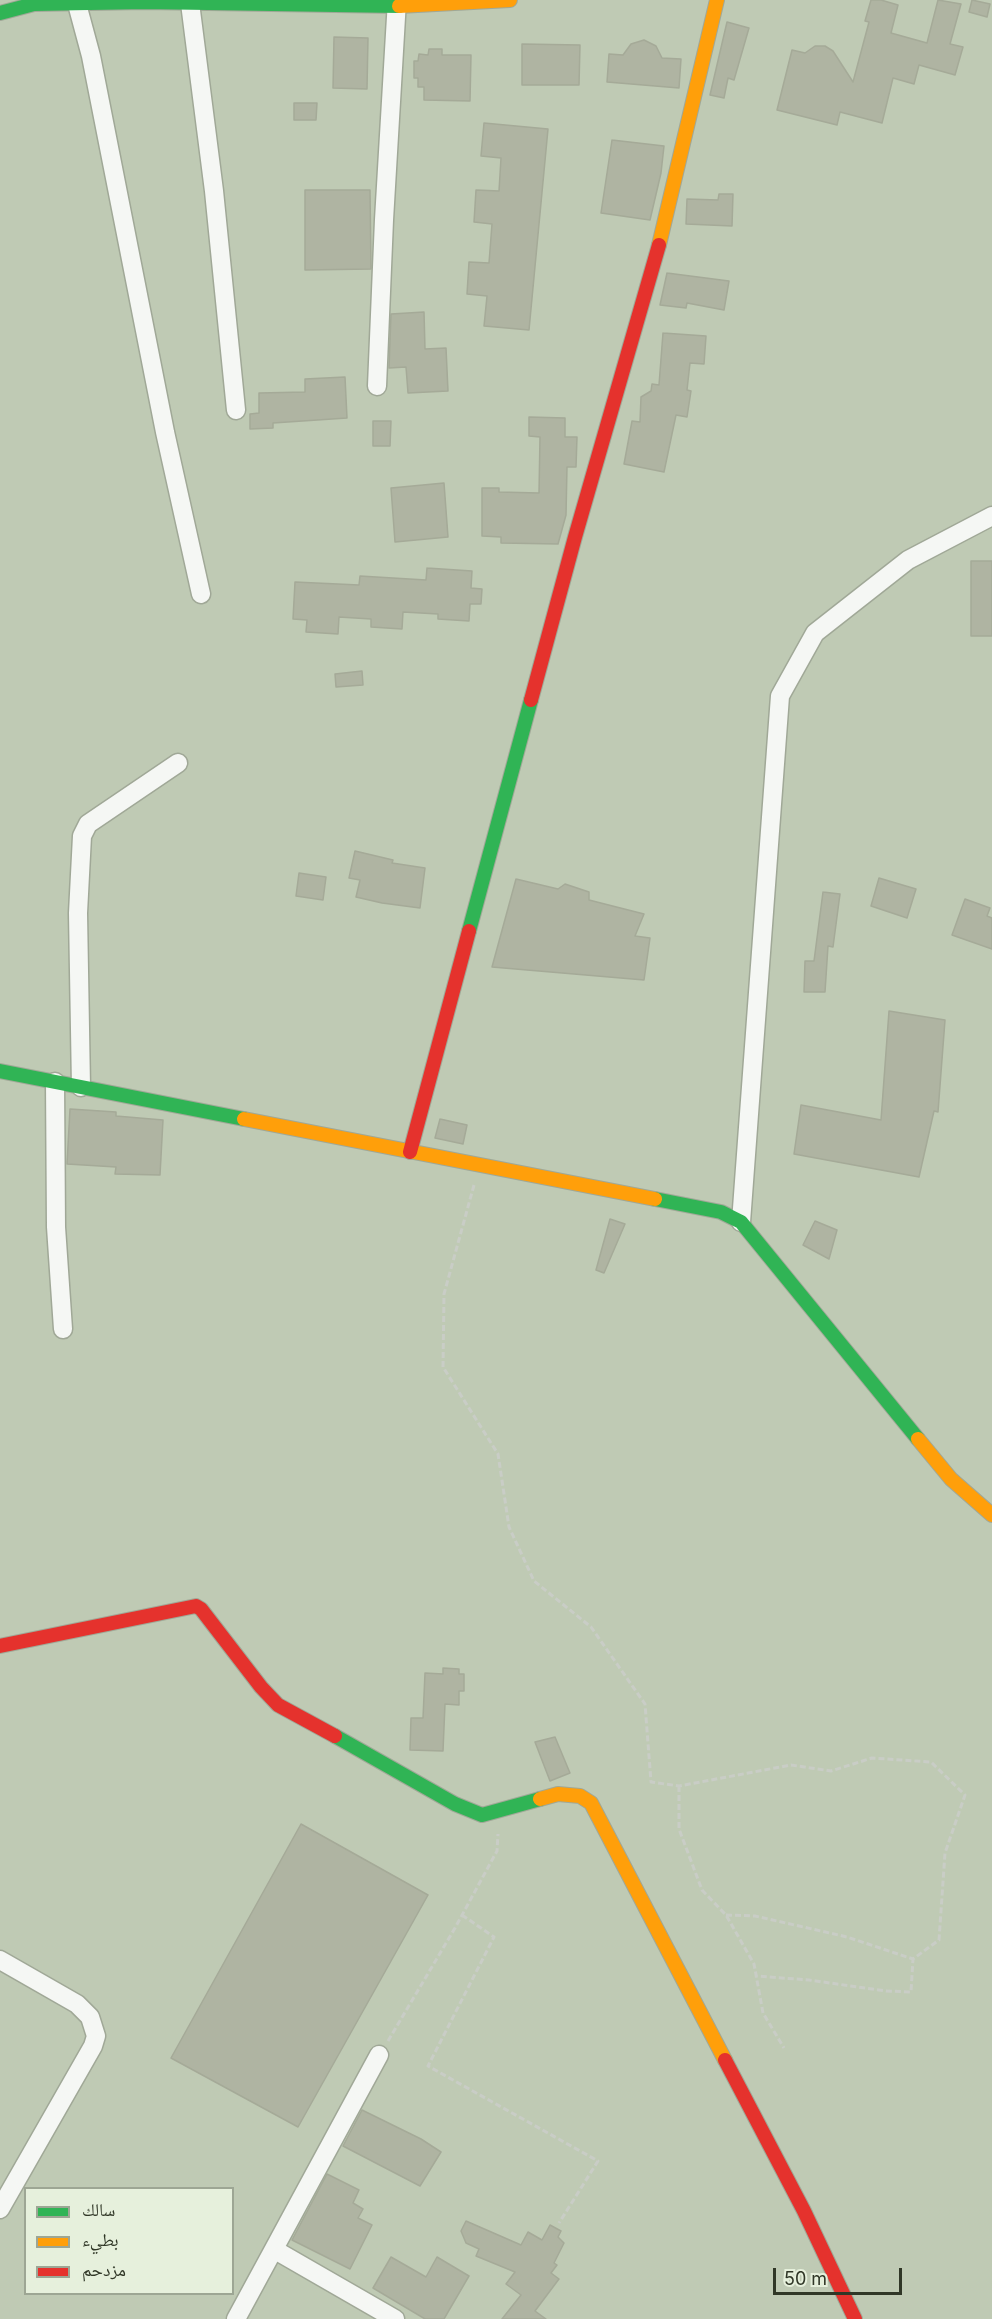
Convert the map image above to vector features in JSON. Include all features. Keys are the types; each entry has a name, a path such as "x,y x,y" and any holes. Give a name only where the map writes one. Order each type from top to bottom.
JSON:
{"street":[{"path":"0,13 34,2 77,4 145,1 397,3 510,0"},
{"path":"410,1152 575,537 664,228 717,0"},
{"path":"190,3 214,191 236,410"},
{"path":"377,386 397,3"},
{"path":"77,4 91,56 165,432 201,594"},
{"path":"741,1221 780,696 815,633 908,560 992,516"},
{"path":"81,1087 78,913 82,836 88,824 178,763"},
{"path":"0,1071 721,1212 741,1221 951,1479 992,1515"},
{"path":"55,1082 56,1227 63,1329"},
{"path":"0,1646 195,1606 201,1609 261,1687 278,1705 407,1775 455,1804 482,1815 495,1814 558,1794 580,1796 591,1803 804,2211 855,2319"},
{"path":"0,1960 77,2004 90,2017 96,2036 93,2046 0,2209"},
{"path":"236,2319 379,2055"},
{"path":"275,2250 395,2319"}],"path":[{"path":"480,1166 444,1294 443,1367 498,1454 509,1527 534,1581 591,1627 645,1704 651,1782 679,1786 791,1765 831,1771 873,1758 931,1762 964,1795 945,1853 939,1940 914,1959 910,1992 756,1976"},
{"path":"679,1786 679,1829 702,1890 726,1915 754,1964 763,2013 784,2048"},
{"path":"379,2055 497,1851 499,1839 495,1814"},
{"path":"462,1915 494,1937 428,2066 598,2161 559,2223"},
{"path":"726,1915 755,1916 847,1936 914,1959"}],"building":[{"path":"871,0 881,0 898,5 891,33 927,43 938,0 961,4 950,44 963,47 955,75 919,65 914,84 893,78 882,123 840,112 837,125 777,110 792,50 805,53 815,46 825,46 833,51 853,82 869,22 865,21"},
{"path":"972,0 990,4 987,17 969,12"},
{"path":"727,22 749,28 734,80 728,78 724,98 710,95"},
{"path":"334,37 368,38 367,89 333,88"},
{"path":"644,40 656,46 662,58 681,59 679,88 607,82 609,54 623,55 631,44"},
{"path":"522,44 580,45 579,85 522,85"},
{"path":"429,49 442,49 442,55 471,55 470,101 424,100 424,87 418,87 418,78 414,78 414,61 418,61 419,54 428,55"},
{"path":"294,103 317,103 316,120 294,120"},
{"path":"484,123 548,129 529,330 484,326 487,296 467,294 469,262 489,263 492,224 474,222 476,190 499,191 501,158 481,156"},
{"path":"612,140 664,146 661,173 650,220 601,213"},
{"path":"305,190 370,190 371,269 305,270"},
{"path":"719,194 733,194 732,226 686,224 687,199 718,200"},
{"path":"667,273 729,281 724,310 687,303 686,308 660,305"},
{"path":"424,312 425,349 446,348 448,391 408,393 406,367 389,368 391,314"},
{"path":"663,333 706,336 704,364 690,363 687,390 691,391 687,417 676,415 664,472 624,464 632,421 640,422 641,397 651,391 652,384 659,385"},
{"path":"345,377 347,418 273,423 273,428 250,429 250,414 259,413 259,393 305,392 305,379"},
{"path":"529,417 565,418 565,437 577,437 576,467 567,467 566,515 558,544 501,543 501,537 482,536 482,488 499,488 499,492 539,493 540,437 529,436"},
{"path":"373,421 391,421 390,446 373,446"},
{"path":"444,483 448,537 395,542 391,488"},
{"path":"971,561 992,561 992,636 971,636"},
{"path":"427,568 472,571 471,588 482,589 481,604 470,604 469,621 438,619 438,614 403,612 402,629 371,627 371,619 339,617 338,634 306,632 307,620 293,619 295,582 359,585 360,576 426,580"},
{"path":"362,671 363,685 336,687 335,674"},
{"path":"355,851 393,860 392,863 425,868 420,908 356,897 360,880 349,878"},
{"path":"299,873 326,877 323,900 296,896"},
{"path":"879,878 916,889 907,918 871,906"},
{"path":"516,879 558,889 565,884 589,892 589,900 644,914 635,936 650,938 644,980 492,967"},
{"path":"823,892 840,894 833,947 828,946 825,992 804,992 805,961 814,961"},
{"path":"965,899 990,908 987,916 992,918 992,949 952,935"},
{"path":"889,1011 945,1020 938,1112 934,1111 919,1177 794,1154 801,1105 881,1120"},
{"path":"70,1109 116,1112 116,1116 163,1120 160,1175 115,1174 116,1167 67,1164"},
{"path":"440,1119 467,1125 463,1144 435,1138"},
{"path":"610,1219 625,1224 604,1273 596,1270"},
{"path":"815,1221 837,1230 829,1259 803,1245"},
{"path":"443,1668 459,1669 459,1674 464,1674 464,1691 459,1691 459,1705 445,1704 443,1751 410,1750 411,1718 423,1718 425,1673 443,1674"},
{"path":"555,1737 570,1773 550,1781 535,1742"},
{"path":"301,1824 428,1895 298,2127 171,2058"},
{"path":"362,2110 421,2139 441,2152 420,2186 343,2146"},
{"path":"327,2174 359,2190 353,2203 363,2209 358,2218 372,2225 350,2269 292,2240"},
{"path":"466,2221 521,2245 528,2232 542,2240 550,2225 561,2231 558,2237 564,2243 554,2263 557,2265 551,2273 559,2279 535,2311 546,2319 502,2319 521,2295 506,2284 515,2272 476,2256 479,2249 466,2243 461,2231"},
{"path":"391,2257 426,2277 437,2257 469,2276 444,2319 425,2319 373,2288"}],"traffic: fast":[{"path":"0,13 34,4 145,2 399,6"},
{"path":"469,931 531,700"},
{"path":"0,1071 244,1119"},
{"path":"655,1199 721,1212 741,1222 918,1439"},
{"path":"335,1736 455,1804 482,1815 540,1799"}],"traffic: slow":[{"path":"399,6 510,0"},
{"path":"659,245 717,0"},
{"path":"244,1119 655,1199"},
{"path":"918,1439 951,1479 992,1515"},
{"path":"540,1799 558,1794 580,1796 591,1803 725,2060"}],"traffic: jam":[{"path":"531,700 659,245"},
{"path":"410,1152 469,931"},
{"path":"0,1646 196,1606 201,1609 261,1687 278,1705 335,1736"},
{"path":"725,2060 804,2211 855,2319"}]}
